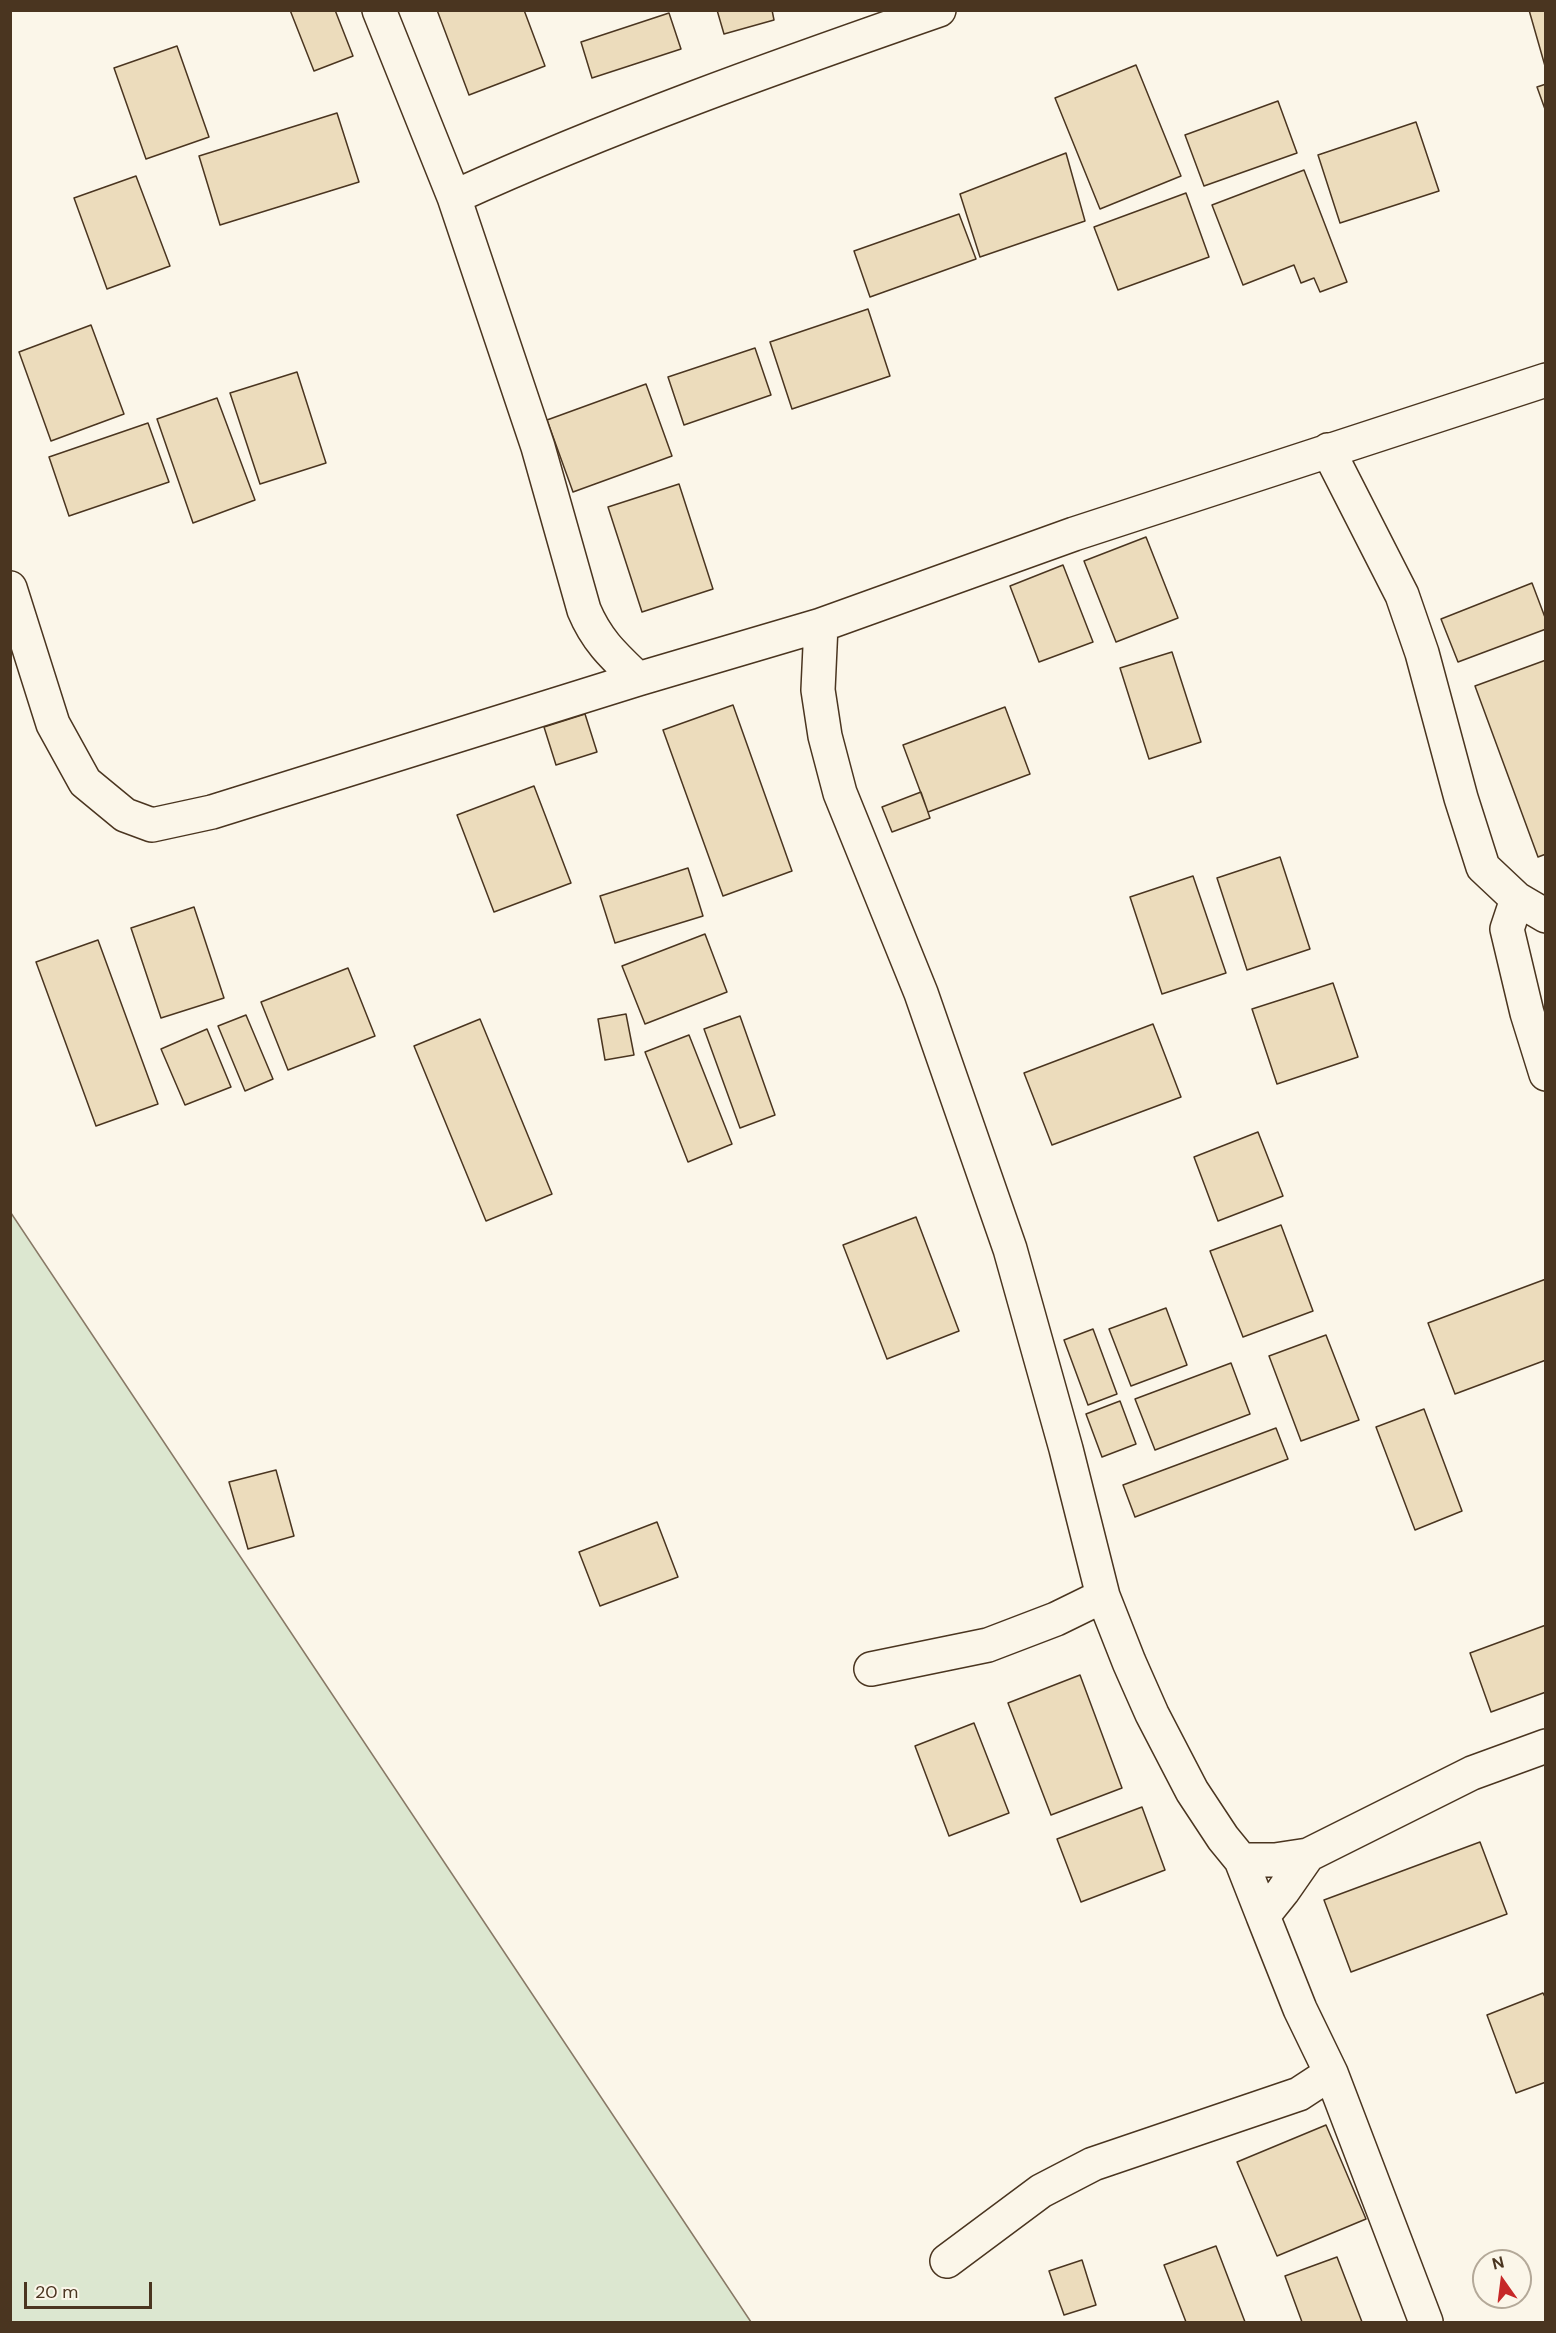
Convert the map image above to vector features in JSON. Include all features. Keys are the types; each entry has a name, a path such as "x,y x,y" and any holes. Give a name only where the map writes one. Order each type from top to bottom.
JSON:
{"street":[{"path":"380,10 454,197 538,447 584,609 593,631 611,653 638,679"},
{"path":"454,197 546,155 747,78 939,10"},
{"path":"10,588 53,724 85,782 124,815 152,825 212,812 638,679 821,625 1074,534 1545,380"},
{"path":"1328,450 1402,595 1422,653 1461,798 1483,867 1517,899 1545,916"},
{"path":"821,625 818,690 825,736 840,793 921,993 1010,1249 1066,1449 1103,1596 1128,1662 1192,1791 1223,1838 1241,1860 1300,2009 1331,2073 1426,2322"},
{"path":"1517,899 1507,928 1527,1013 1545,1074"},
{"path":"871,1669 988,1645 1056,1619 1103,1596"},
{"path":"1241,1860 1275,1860 1308,1855 1472,1773 1545,1746"},
{"path":"1263,1916 1308,1855"},
{"path":"947,2261 1041,2191 1093,2163 1299,2094 1331,2073"}],"green space":[{"path":"11,1213 751,2322 11,2322"}],"building":[{"path":"290,10 335,10 353,56 314,71"},
{"path":"437,10 524,10 545,66 469,95"},
{"path":"717,10 772,10 774,20 724,34"},
{"path":"1529,10 1546,10 1546,66 1545,66"},
{"path":"669,13 681,49 592,78 581,42"},
{"path":"177,46 209,137 146,159 114,68"},
{"path":"1136,65 1181,176 1100,209 1055,98"},
{"path":"1546,84 1546,112 1537,87"},
{"path":"1278,101 1297,153 1204,186 1185,135"},
{"path":"337,113 359,182 220,225 199,156"},
{"path":"1416,122 1439,191 1340,223 1318,155"},
{"path":"1066,153 1085,221 980,257 960,194"},
{"path":"1304,170 1347,282 1320,292 1314,278 1301,283 1294,265 1243,285 1212,205"},
{"path":"136,176 170,266 107,289 74,198"},
{"path":"1186,193 1209,257 1118,290 1094,227"},
{"path":"959,214 976,259 870,297 854,251"},
{"path":"868,309 890,376 792,409 770,342"},
{"path":"91,325 124,414 51,441 19,352"},
{"path":"755,348 771,395 684,425 668,377"},
{"path":"297,372 326,463 260,484 230,393"},
{"path":"646,384 672,456 573,492 547,420"},
{"path":"217,398 255,500 193,523 157,419"},
{"path":"148,423 169,482 69,516 49,457"},
{"path":"679,484 713,589 642,612 608,507"},
{"path":"1146,537 1178,618 1116,642 1084,561"},
{"path":"1063,565 1093,642 1039,662 1010,586"},
{"path":"1532,583 1546,620 1546,629 1458,662 1441,619"},
{"path":"1172,652 1201,742 1149,759 1120,668"},
{"path":"1546,660 1546,854 1538,857 1475,686"},
{"path":"733,705 792,871 723,896 663,730"},
{"path":"1005,707 1030,774 928,812 903,745"},
{"path":"585,714 597,752 556,765 544,727"},
{"path":"534,786 571,883 494,912 457,815"},
{"path":"921,792 930,818 892,832 882,807"},
{"path":"1280,857 1310,949 1247,970 1217,878"},
{"path":"688,868 703,916 615,943 600,896"},
{"path":"1193,876 1226,973 1162,994 1130,897"},
{"path":"194,907 224,998 161,1018 131,928"},
{"path":"705,934 727,992 645,1024 622,966"},
{"path":"98,940 158,1104 96,1126 36,962"},
{"path":"348,968 375,1036 288,1070 261,1002"},
{"path":"1333,983 1358,1057 1277,1084 1252,1009"},
{"path":"626,1014 634,1055 605,1060 598,1019"},
{"path":"246,1015 273,1079 245,1091 218,1026"},
{"path":"740,1016 775,1115 740,1128 704,1029"},
{"path":"480,1019 552,1194 486,1221 414,1046"},
{"path":"1153,1024 1181,1097 1052,1145 1024,1073"},
{"path":"207,1029 231,1087 185,1105 161,1049"},
{"path":"689,1035 732,1144 688,1162 645,1052"},
{"path":"1258,1132 1283,1196 1218,1221 1194,1157"},
{"path":"916,1217 959,1331 887,1359 843,1245"},
{"path":"1281,1225 1313,1311 1243,1337 1210,1251"},
{"path":"1546,1279 1546,1360 1455,1394 1428,1323"},
{"path":"1166,1308 1187,1365 1131,1386 1109,1329"},
{"path":"1093,1329 1117,1394 1088,1405 1064,1340"},
{"path":"1326,1335 1359,1420 1301,1441 1269,1356"},
{"path":"1231,1363 1250,1414 1155,1450 1135,1399"},
{"path":"1120,1401 1136,1444 1102,1457 1086,1414"},
{"path":"1424,1409 1462,1511 1415,1530 1376,1427"},
{"path":"1276,1428 1288,1459 1135,1517 1123,1485"},
{"path":"276,1470 294,1536 248,1549 229,1482"},
{"path":"657,1522 678,1577 600,1606 579,1552"},
{"path":"1546,1625 1546,1692 1491,1712 1470,1653"},
{"path":"1080,1675 1122,1788 1051,1815 1008,1703"},
{"path":"974,1723 1009,1813 949,1836 915,1746"},
{"path":"1142,1807 1165,1870 1081,1902 1057,1839"},
{"path":"1480,1842 1507,1914 1351,1972 1324,1900"},
{"path":"1543,1993 1546,1999 1546,2082 1516,2093 1487,2015"},
{"path":"1326,2125 1366,2219 1277,2256 1237,2162"},
{"path":"1216,2246 1245,2322 1186,2322 1164,2265"},
{"path":"1337,2257 1362,2322 1302,2322 1285,2276"},
{"path":"1082,2260 1096,2305 1064,2315 1049,2271"}]}
